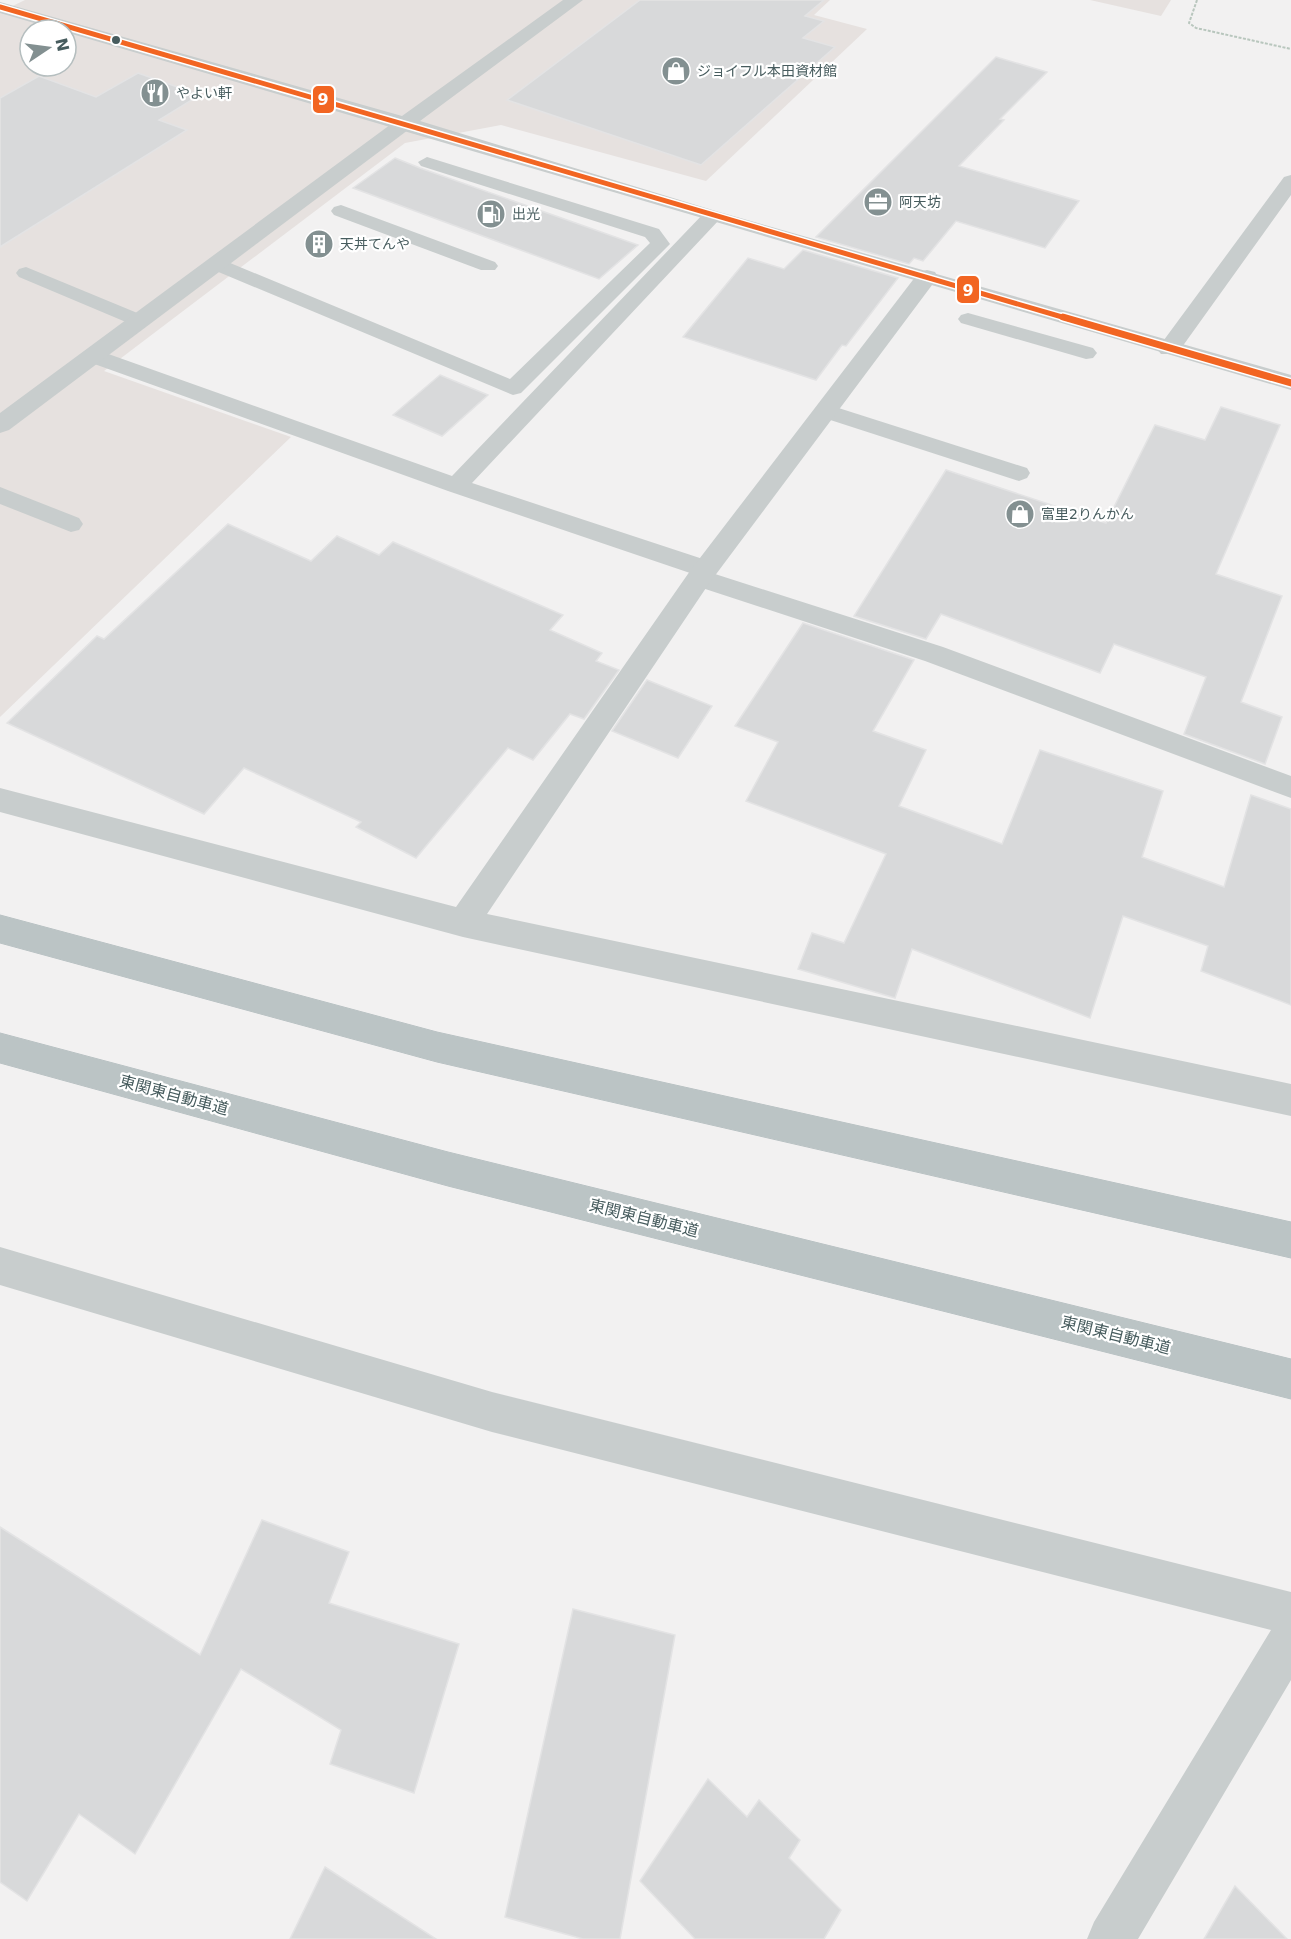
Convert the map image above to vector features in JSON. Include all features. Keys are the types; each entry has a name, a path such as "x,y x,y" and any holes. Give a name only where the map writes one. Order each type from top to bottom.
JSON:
{"highway":[{"path":"0,929 437,1047 1291,1240"},
{"name":"東関東自動車道","path":"0,1048 448,1169 1291,1379"}],"street":[{"path":"0,425 573,0"},
{"path":"0,8 405,123 712,216 1291,383"},
{"path":"1169,349 1291,181"},
{"path":"463,923 702,574 927,277"},
{"path":"0,800 463,923 1291,1100"},
{"path":"0,1266 492,1412 1291,1614"},
{"path":"1111,1939 1291,1638"}],"lane":[{"path":"216,264 513,388 660,243 652,233 427,162"},
{"path":"342,212 488,266"},
{"path":"456,486 712,216"},
{"path":"26,273 140,321"},
{"path":"968,319 1086,353"},
{"path":"93,356 702,574 934,654 1291,787"},
{"path":"826,411 1019,473"},
{"path":"0,495 71,524"}],"path":[{"path":"1197,0 1189,23 1196,28 1291,49"}],"shaded area":[{"path":"25,0 830,0 814,15 867,29 706,181 501,125 405,143 104,371 291,437 0,717 0,12"},
{"path":"1090,0 1171,0 1161,16"}],"building":[{"path":"640,0 824,0 805,16 824,21 803,38 835,47 701,165 507,100"},
{"path":"996,57 1047,72 1000,119 1004,120 959,166 1079,201 1045,248 956,221 923,261 914,258 909,264 816,237"},
{"path":"138,73 200,95 159,120 187,130 0,247 0,98 35,78 44,78 96,97"},
{"path":"395,158 638,245 599,279 353,188"},
{"path":"803,250 898,278 846,346 842,345 816,380 683,337 748,258 784,269"},
{"path":"440,375 488,395 442,436 393,415"},
{"path":"1221,407 1280,425 1216,574 1282,596 1241,702 1282,717 1265,764 1184,734 1206,677 1114,644 1100,673 941,614 926,639 854,616 946,470 1106,523 1155,425 1205,440"},
{"path":"228,524 311,561 337,536 379,555 393,542 563,615 550,630 602,653 596,661 619,670 584,719 570,714 533,760 508,748 416,858 356,827 361,822 244,768 204,814 7,723 97,636 104,639"},
{"path":"803,623 914,660 873,731 926,750 899,806 1002,844 1040,750 1163,791 1142,857 1224,887 1251,795 1291,809 1291,1005 1201,971 1208,946 1123,916 1090,1018 912,949 895,998 798,969 812,933 844,943 886,854 746,801 778,742 735,726"},
{"path":"647,680 712,706 678,758 612,731"},
{"path":"262,1520 349,1552 329,1603 459,1644 414,1793 330,1764 341,1730 241,1669 135,1854 79,1814 27,1901 0,1882 0,1527 200,1655"},
{"path":"573,1609 675,1635 620,1939 583,1939 505,1917"},
{"path":"708,1779 747,1817 759,1800 800,1840 789,1858 841,1910 824,1939 695,1939 640,1881"},
{"path":"325,1867 436,1939 290,1939"},
{"path":"1235,1886 1287,1939 1204,1939"}],"transit line":[{"name":"9","path":"0,7 405,123 712,216 1291,383"}],"place":[{"name":"ジョイフル本田資材館","path":"676,71"},
{"name":"やよい軒","path":"155,93"},
{"name":"阿天坊","path":"878,202"},
{"name":"出光","path":"491,214"},
{"name":"天丼てんや","path":"319,244"},
{"name":"富里2りんかん","path":"1020,514"}]}
